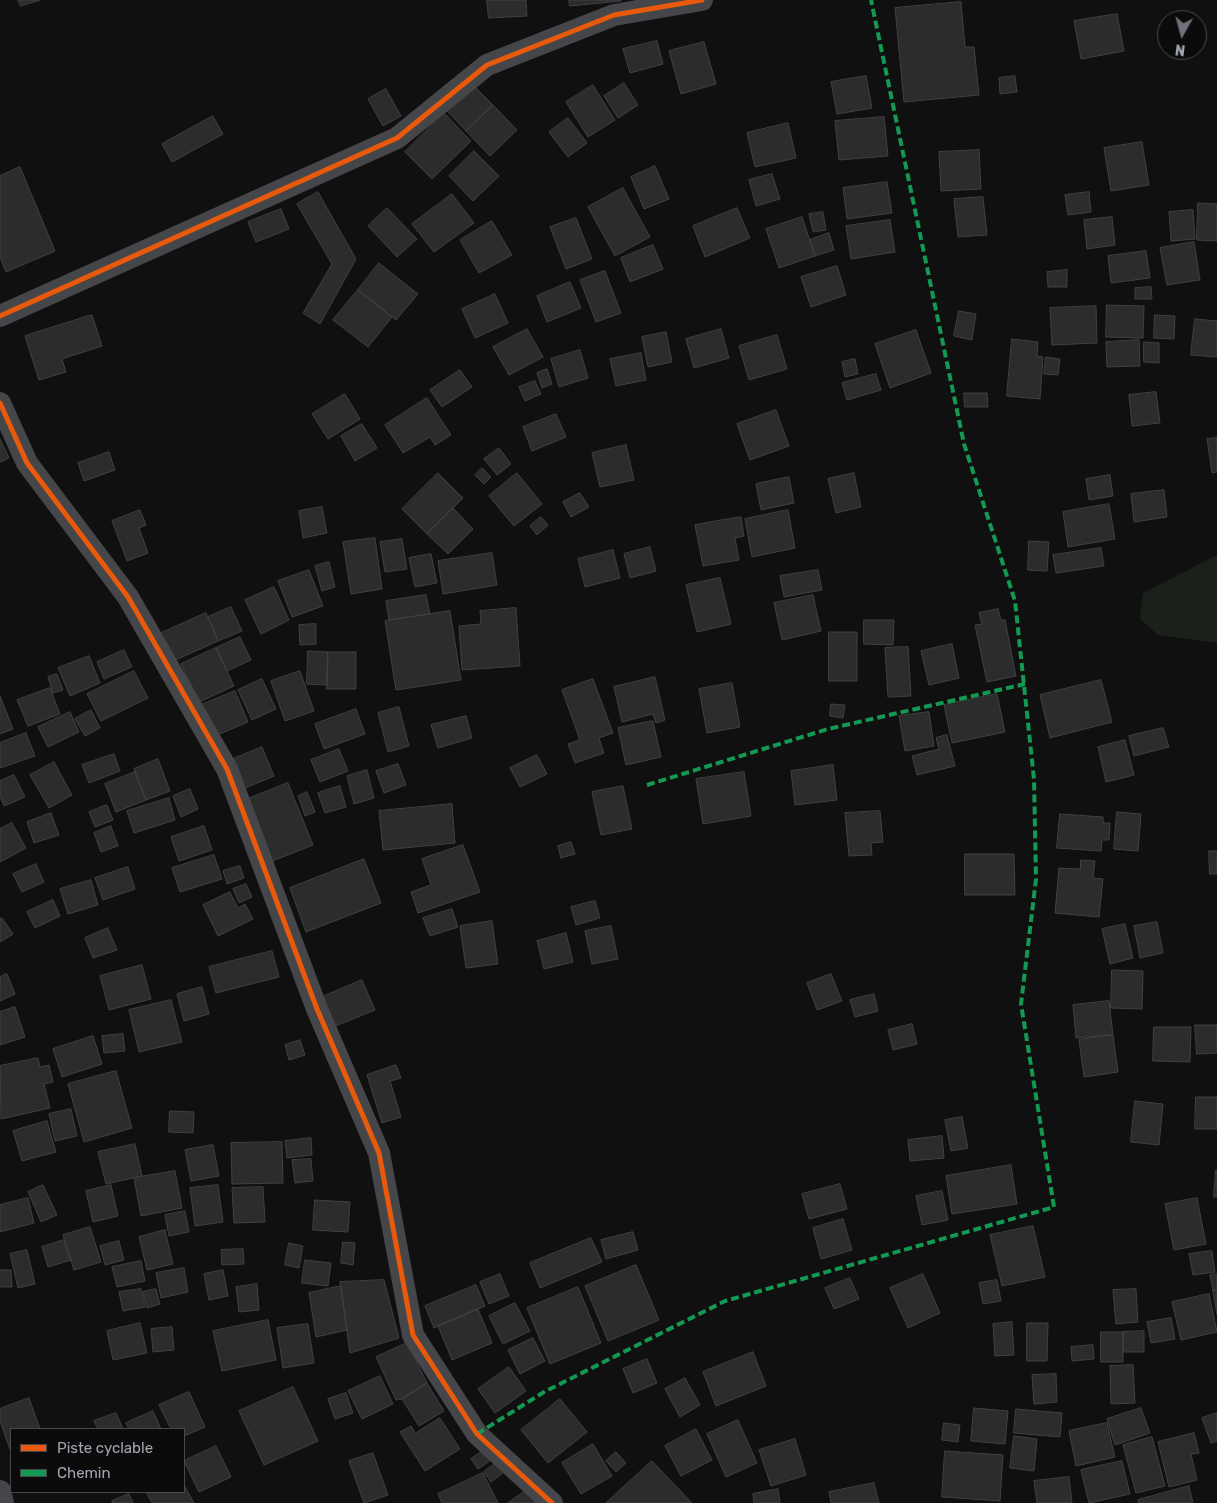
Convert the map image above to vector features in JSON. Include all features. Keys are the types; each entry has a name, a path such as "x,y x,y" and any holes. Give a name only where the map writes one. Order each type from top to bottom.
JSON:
{"street":[{"path":"0,316 397,138 487,65 614,15 702,0"},
{"path":"0,403 27,463 128,597 228,769 317,1009 380,1153 413,1336 477,1434 552,1503"},
{"path":"0,1491 3,1503"}],"shaded area":[{"path":"1217,555 1217,643 1158,635 1140,619 1143,593"}],"building":[{"path":"18,0 40,0 21,6"},
{"path":"487,0 526,0 527,16 489,18"},
{"path":"569,0 621,0 621,1 570,6"},
{"path":"961,2 965,47 974,47 979,95 904,102 895,8"},
{"path":"1117,14 1124,51 1081,59 1074,21"},
{"path":"657,41 663,64 630,73 623,49"},
{"path":"704,42 716,84 681,94 669,51"},
{"path":"866,76 872,108 837,114 831,82"},
{"path":"1015,76 1017,92 1000,94 999,78"},
{"path":"624,83 638,105 618,118 604,96"},
{"path":"593,85 615,120 588,137 566,102"},
{"path":"474,86 493,105 466,131 447,111"},
{"path":"386,89 401,116 383,126 368,99"},
{"path":"493,105 517,130 490,156 466,131"},
{"path":"444,113 471,141 432,179 405,152"},
{"path":"213,116 223,134 172,162 162,144"},
{"path":"884,117 888,156 839,160 835,121"},
{"path":"568,118 587,143 568,157 549,132"},
{"path":"788,123 796,158 755,167 747,133"},
{"path":"1142,142 1149,185 1111,191 1104,148"},
{"path":"979,150 981,189 941,191 939,152"},
{"path":"474,151 499,176 473,201 449,176"},
{"path":"655,166 669,199 644,209 631,177"},
{"path":"20,167 55,251 6,272 0,257 0,176"},
{"path":"772,174 780,199 756,206 749,180"},
{"path":"887,182 892,213 847,219 843,188"},
{"path":"623,188 650,237 615,256 588,207"},
{"path":"318,192 356,259 320,324 303,313 332,264 297,204"},
{"path":"1089,192 1091,212 1068,215 1065,195"},
{"path":"452,194 474,223 434,252 412,224"},
{"path":"983,197 987,235 958,237 954,199"},
{"path":"1198,203 1217,204 1217,241 1197,240"},
{"path":"387,208 417,239 397,257 368,226"},
{"path":"737,208 750,238 705,257 693,226"},
{"path":"281,209 289,229 256,242 248,222"},
{"path":"1193,210 1195,239 1171,241 1169,212"},
{"path":"823,212 826,230 813,232 809,214"},
{"path":"802,217 815,256 779,268 766,229"},
{"path":"1112,217 1115,245 1087,249 1084,220"},
{"path":"576,218 592,259 566,269 550,227"},
{"path":"890,220 895,252 851,259 846,226"},
{"path":"492,221 512,255 479,273 460,240"},
{"path":"829,233 834,250 815,256 810,240"},
{"path":"1194,242 1200,280 1167,285 1160,248"},
{"path":"653,245 663,269 630,282 621,258"},
{"path":"1146,251 1150,278 1111,283 1108,256"},
{"path":"379,263 418,294 396,320 358,290"},
{"path":"837,266 846,295 811,307 801,277"},
{"path":"1067,270 1067,287 1048,287 1047,272"},
{"path":"605,271 621,313 596,322 580,280"},
{"path":"570,282 581,308 547,322 537,296"},
{"path":"1151,287 1152,299 1135,299 1135,288"},
{"path":"358,290 392,317 368,347 333,320"},
{"path":"495,294 508,323 475,338 462,309"},
{"path":"1107,305 1144,306 1143,338 1106,337"},
{"path":"1096,306 1097,343 1052,345 1050,308"},
{"path":"959,311 976,314 972,340 954,336"},
{"path":"92,315 102,346 62,359 66,372 39,380 25,336"},
{"path":"1155,315 1175,316 1174,339 1154,338"},
{"path":"1195,319 1217,321 1217,357 1191,355"},
{"path":"527,329 543,357 509,375 493,347"},
{"path":"721,329 729,358 694,368 686,339"},
{"path":"916,330 931,373 890,388 875,344"},
{"path":"666,332 672,362 648,367 642,337"},
{"path":"777,335 787,369 749,380 739,346"},
{"path":"1012,339 1038,342 1037,356 1043,357 1040,399 1007,396"},
{"path":"1139,340 1140,366 1107,367 1106,342"},
{"path":"1144,342 1159,343 1159,363 1144,362"},
{"path":"580,350 588,378 559,387 551,359"},
{"path":"641,353 646,380 616,386 610,359"},
{"path":"1046,357 1060,359 1058,375 1044,374"},
{"path":"855,359 858,374 845,377 842,362"},
{"path":"547,369 552,384 542,388 537,373"},
{"path":"460,370 472,387 442,407 430,390"},
{"path":"876,374 881,390 847,400 842,383"},
{"path":"535,381 541,394 525,401 519,387"},
{"path":"1156,392 1160,423 1132,426 1129,395"},
{"path":"964,393 987,393 988,407 965,407"},
{"path":"345,394 360,419 328,439 312,414"},
{"path":"427,398 451,435 435,445 430,437 403,453 385,425"},
{"path":"776,410 789,446 750,460 737,424"},
{"path":"556,414 566,437 532,451 523,427"},
{"path":"362,424 377,448 355,461 341,436"},
{"path":"1217,438 1217,472 1212,473 1207,439"},
{"path":"0,439 9,458 0,462"},
{"path":"626,445 634,480 600,487 592,453"},
{"path":"499,448 511,464 497,475 484,459"},
{"path":"109,452 115,470 84,481 78,463"},
{"path":"482,468 491,477 484,484 475,475"},
{"path":"438,473 463,498 427,534 402,509"},
{"path":"517,473 542,504 514,526 489,496"},
{"path":"854,473 861,507 836,513 828,479"},
{"path":"1110,475 1113,496 1089,500 1086,479"},
{"path":"789,477 794,503 761,510 756,484"},
{"path":"1164,490 1167,517 1134,522 1131,494"},
{"path":"580,493 589,507 571,517 563,502"},
{"path":"1109,504 1115,539 1068,547 1063,512"},
{"path":"322,507 327,533 303,538 299,511"},
{"path":"453,508 473,529 448,554 427,534"},
{"path":"140,510 146,525 139,528 148,553 127,561 112,521"},
{"path":"788,510 795,548 752,557 745,519"},
{"path":"541,517 548,525 537,535 530,526"},
{"path":"741,517 744,536 735,538 739,560 703,566 695,525"},
{"path":"375,538 382,589 351,594 343,542"},
{"path":"402,539 407,569 385,572 380,542"},
{"path":"1029,541 1049,542 1047,571 1028,570"},
{"path":"650,547 656,571 630,578 624,554"},
{"path":"1101,548 1104,566 1056,573 1053,555"},
{"path":"613,550 620,578 585,587 578,559"},
{"path":"492,553 497,585 443,594 438,561"},
{"path":"431,554 437,583 415,587 409,558"},
{"path":"329,562 335,587 322,591 315,566"},
{"path":"309,570 323,606 292,617 278,581"},
{"path":"818,570 822,590 784,597 780,576"},
{"path":"720,578 731,624 697,632 686,585"},
{"path":"274,587 289,620 261,634 245,600"},
{"path":"426,595 430,614 389,620 386,601"},
{"path":"813,595 821,631 782,640 774,603"},
{"path":"231,607 242,631 218,641 208,617"},
{"path":"516,608 520,666 462,670 459,626 481,624 480,611"},
{"path":"998,609 1001,620 1005,620 1016,676 987,682 975,625 982,624 979,613"},
{"path":"450,611 461,680 396,690 385,621"},
{"path":"206,613 218,641 169,663 157,635"},
{"path":"864,620 894,620 893,645 864,644"},
{"path":"316,624 316,644 300,645 299,625"},
{"path":"829,632 857,632 857,681 829,681"},
{"path":"240,637 251,660 227,671 216,648"},
{"path":"952,644 959,678 929,685 921,651"},
{"path":"908,647 911,696 888,697 885,648"},
{"path":"216,648 234,686 199,702 181,664"},
{"path":"124,650 132,667 104,679 97,662"},
{"path":"308,651 328,652 327,685 307,684"},
{"path":"328,652 356,652 356,689 327,689"},
{"path":"89,656 100,683 70,696 58,668"},
{"path":"134,671 148,698 101,721 87,694"},
{"path":"300,671 314,711 285,721 271,681"},
{"path":"57,674 63,690 53,693 48,677"},
{"path":"655,677 665,720 656,723 653,714 622,722 614,687"},
{"path":"262,679 276,709 252,720 238,690"},
{"path":"593,679 613,733 599,738 604,753 575,763 568,744 580,740 562,690"},
{"path":"1101,680 1112,722 1050,738 1040,695"},
{"path":"732,683 740,727 707,733 699,689"},
{"path":"50,688 60,714 28,726 17,700"},
{"path":"235,691 248,722 215,736 201,705"},
{"path":"997,694 1005,732 952,743 944,705"},
{"path":"0,696 13,729 0,734"},
{"path":"831,704 845,705 843,718 830,716"},
{"path":"399,707 409,746 388,752 378,713"},
{"path":"356,709 365,734 324,749 315,724"},
{"path":"91,710 100,728 85,736 75,719"},
{"path":"70,712 79,732 48,747 38,727"},
{"path":"929,712 934,746 905,751 899,716"},
{"path":"466,716 472,738 438,748 431,725"},
{"path":"653,721 661,757 626,765 618,728"},
{"path":"1163,728 1169,747 1134,756 1129,736"},
{"path":"26,733 35,756 0,768 0,743"},
{"path":"947,735 955,766 917,775 912,756 939,749 936,738"},
{"path":"1125,740 1134,775 1106,782 1098,747"},
{"path":"262,747 274,776 243,789 231,760"},
{"path":"339,749 348,771 320,782 311,760"},
{"path":"114,754 120,771 89,783 82,765"},
{"path":"537,755 547,774 520,787 510,768"},
{"path":"158,759 170,791 146,800 134,769"},
{"path":"54,762 72,795 49,808 30,775"},
{"path":"398,764 406,785 384,793 376,771"},
{"path":"833,765 837,800 795,805 791,771"},
{"path":"367,770 374,798 354,804 347,776"},
{"path":"135,772 146,800 116,812 105,784"},
{"path":"744,772 751,816 703,824 696,779"},
{"path":"14,775 25,797 4,806 0,796 0,781"},
{"path":"288,783 313,845 270,862 245,800"},
{"path":"340,786 346,807 325,813 318,793"},
{"path":"623,786 632,829 601,835 592,792"},
{"path":"190,789 198,809 181,817 173,796"},
{"path":"307,792 315,812 305,816 298,796"},
{"path":"169,798 175,820 134,833 127,811"},
{"path":"452,804 455,843 383,850 379,811"},
{"path":"107,805 113,820 95,827 89,812"},
{"path":"880,811 883,842 871,843 872,855 849,856 845,813"},
{"path":"1117,812 1141,814 1138,851 1114,849"},
{"path":"51,813 59,835 34,843 27,822"},
{"path":"1060,814 1103,817 1103,823 1110,823 1109,840 1102,840 1101,851 1057,848"},
{"path":"12,823 26,848 0,862 0,829"},
{"path":"111,826 118,846 101,852 94,833"},
{"path":"204,826 212,850 179,861 171,837"},
{"path":"571,842 575,854 561,858 558,846"},
{"path":"463,845 480,892 418,913 411,892 431,885 422,859"},
{"path":"1209,851 1217,851 1217,874 1210,874"},
{"path":"965,854 1014,854 1015,895 965,895"},
{"path":"214,855 222,879 180,892 172,868"},
{"path":"364,859 381,903 306,932 290,888"},
{"path":"1081,860 1095,861 1093,878 1103,879 1099,917 1055,913 1059,868 1080,869"},
{"path":"36,864 44,882 22,892 13,874"},
{"path":"240,866 244,878 227,884 223,871"},
{"path":"128,867 135,889 103,900 95,878"},
{"path":"91,880 98,905 68,914 60,889"},
{"path":"246,884 252,897 239,903 233,889"},
{"path":"230,892 238,908 245,904 253,919 218,936 203,905"},
{"path":"53,900 60,916 35,928 27,912"},
{"path":"595,901 600,918 576,925 571,907"},
{"path":"452,909 458,927 430,936 423,918"},
{"path":"2,918 13,934 0,942 0,919"},
{"path":"492,921 498,964 466,968 460,926"},
{"path":"1157,922 1163,953 1140,958 1134,926"},
{"path":"1125,924 1133,958 1110,964 1102,929"},
{"path":"611,926 618,959 592,964 585,931"},
{"path":"108,928 117,950 93,958 85,938"},
{"path":"566,933 573,962 544,969 537,941"},
{"path":"272,951 279,977 216,993 209,967"},
{"path":"142,965 151,999 109,1010 100,976"},
{"path":"1112,970 1143,971 1142,1009 1111,1008"},
{"path":"7,974 15,994 0,1001 0,977"},
{"path":"831,974 842,1001 817,1010 807,983"},
{"path":"362,980 375,1010 333,1027 320,998"},
{"path":"202,987 209,1014 184,1021 177,994"},
{"path":"874,994 878,1011 855,1017 850,1000"},
{"path":"171,1000 182,1042 139,1052 129,1010"},
{"path":"1109,1001 1113,1035 1076,1038 1073,1005"},
{"path":"15,1007 25,1037 0,1045 0,1012"},
{"path":"912,1024 917,1044 893,1050 888,1030"},
{"path":"1195,1025 1217,1025 1217,1053 1197,1054"},
{"path":"1154,1027 1191,1027 1190,1062 1153,1061"},
{"path":"123,1034 125,1051 104,1053 102,1036"},
{"path":"1113,1035 1118,1072 1084,1077 1079,1040"},
{"path":"93,1036 102,1064 62,1077 53,1049"},
{"path":"300,1040 305,1055 289,1060 285,1045"},
{"path":"38,1058 40,1067 49,1065 53,1082 44,1084 50,1108 1,1119 0,1066"},
{"path":"396,1065 401,1078 390,1081 401,1117 382,1123 367,1075"},
{"path":"116,1071 132,1128 84,1142 68,1084"},
{"path":"1196,1097 1217,1097 1217,1129 1195,1129"},
{"path":"1135,1101 1163,1104 1159,1145 1131,1142"},
{"path":"71,1109 77,1136 55,1141 49,1114"},
{"path":"170,1111 194,1112 193,1133 169,1132"},
{"path":"962,1117 968,1148 951,1151 945,1120"},
{"path":"47,1121 56,1152 22,1161 13,1131"},
{"path":"942,1136 944,1158 910,1161 908,1140"},
{"path":"311,1138 312,1155 287,1158 285,1141"},
{"path":"282,1142 283,1183 232,1184 231,1143"},
{"path":"135,1144 142,1176 106,1184 98,1152"},
{"path":"213,1145 219,1176 191,1181 185,1150"},
{"path":"311,1159 313,1181 295,1183 292,1160"},
{"path":"1011,1165 1017,1204 952,1214 946,1176"},
{"path":"1216,1170 1217,1197 1214,1197"},
{"path":"175,1171 182,1208 141,1216 134,1178"},
{"path":"840,1184 847,1209 809,1219 802,1194"},
{"path":"43,1185 57,1215 41,1222 28,1192"},
{"path":"111,1185 118,1216 93,1222 86,1191"},
{"path":"218,1185 223,1222 195,1226 190,1188"},
{"path":"263,1187 265,1222 234,1223 232,1188"},
{"path":"942,1191 948,1220 922,1225 916,1196"},
{"path":"28,1198 34,1223 0,1232 0,1205"},
{"path":"1197,1198 1206,1244 1174,1250 1165,1204"},
{"path":"315,1200 350,1202 348,1232 313,1230"},
{"path":"185,1211 189,1232 169,1236 165,1215"},
{"path":"843,1219 852,1250 821,1259 813,1228"},
{"path":"1033,1226 1045,1277 1002,1286 990,1235"},
{"path":"90,1227 101,1262 74,1270 63,1235"},
{"path":"165,1230 173,1264 147,1270 139,1237"},
{"path":"633,1232 638,1250 606,1259 601,1240"},
{"path":"591,1238 602,1262 540,1288 530,1263"},
{"path":"64,1240 71,1260 48,1267 42,1247"},
{"path":"119,1241 124,1260 105,1265 100,1246"},
{"path":"343,1242 355,1243 353,1265 341,1263"},
{"path":"289,1243 303,1246 299,1268 285,1265"},
{"path":"243,1249 244,1264 222,1265 221,1250"},
{"path":"27,1250 35,1284 18,1288 10,1254"},
{"path":"1212,1251 1215,1272 1193,1275 1189,1254"},
{"path":"305,1260 331,1263 328,1286 302,1283"},
{"path":"141,1261 145,1281 117,1287 112,1267"},
{"path":"636,1265 659,1320 608,1341 585,1286"},
{"path":"184,1268 188,1292 161,1298 156,1273"},
{"path":"0,1270 11,1270 12,1287 0,1287"},
{"path":"223,1270 228,1296 209,1300 204,1274"},
{"path":"500,1274 509,1296 489,1304 480,1282"},
{"path":"923,1274 940,1313 908,1328 890,1288"},
{"path":"1217,1274 1217,1290 1213,1290 1210,1275"},
{"path":"850,1278 859,1299 834,1309 825,1288"},
{"path":"384,1280 399,1338 350,1353 340,1282"},
{"path":"997,1280 1001,1301 983,1304 979,1283"},
{"path":"257,1284 259,1310 239,1312 236,1287"},
{"path":"476,1285 485,1306 434,1328 425,1306"},
{"path":"341,1286 347,1330 316,1337 309,1293"},
{"path":"578,1287 601,1343 550,1364 527,1308"},
{"path":"141,1289 145,1307 123,1311 119,1292"},
{"path":"156,1289 160,1304 147,1308 143,1292"},
{"path":"1136,1289 1138,1322 1116,1324 1113,1290"},
{"path":"1213,1290 1217,1290 1217,1314"},
{"path":"1209,1294 1217,1332 1181,1340 1172,1302"},
{"path":"515,1303 530,1331 503,1344 489,1316"},
{"path":"478,1309 492,1343 452,1360 438,1326"},
{"path":"1171,1318 1175,1339 1151,1343 1147,1322"},
{"path":"268,1320 276,1360 222,1371 213,1331"},
{"path":"1012,1322 1014,1355 995,1356 993,1324"},
{"path":"140,1323 147,1353 113,1360 107,1331"},
{"path":"1027,1323 1048,1323 1047,1361 1027,1361"},
{"path":"308,1324 314,1363 283,1368 277,1328"},
{"path":"172,1327 174,1350 153,1352 151,1329"},
{"path":"1144,1331 1144,1352 1123,1352 1123,1332"},
{"path":"1101,1332 1123,1332 1123,1362 1101,1362"},
{"path":"533,1338 545,1361 520,1374 508,1350"},
{"path":"407,1343 427,1383 402,1399 396,1400 376,1357"},
{"path":"1093,1345 1094,1359 1072,1361 1071,1347"},
{"path":"753,1352 766,1386 716,1406 703,1372"},
{"path":"647,1359 657,1383 633,1393 623,1369"},
{"path":"1133,1365 1135,1403 1111,1404 1110,1366"},
{"path":"509,1367 526,1391 495,1413 478,1389"},
{"path":"1056,1374 1057,1402 1034,1404 1032,1375"},
{"path":"380,1376 393,1404 362,1419 348,1391"},
{"path":"685,1378 700,1405 680,1417 665,1389"},
{"path":"427,1383 444,1411 419,1426 402,1399"},
{"path":"293,1387 318,1441 264,1465 239,1411"},
{"path":"189,1392 205,1427 185,1436 185,1428 170,1428 159,1405"},
{"path":"346,1393 353,1413 335,1419 328,1399"},
{"path":"29,1398 40,1428 10,1428 10,1449 0,1421 0,1409"},
{"path":"560,1399 587,1432 548,1463 521,1430"},
{"path":"974,1408 1008,1411 1005,1444 971,1441"},
{"path":"1141,1408 1150,1433 1115,1445 1107,1419"},
{"path":"1016,1409 1062,1413 1060,1437 1014,1433"},
{"path":"153,1411 161,1428 128,1428 126,1423"},
{"path":"116,1413 123,1428 98,1428 94,1421"},
{"path":"1217,1413 1217,1441 1211,1443 1202,1418"},
{"path":"440,1418 460,1449 425,1471 400,1432 411,1426 415,1433"},
{"path":"738,1420 757,1463 726,1477 707,1434"},
{"path":"944,1423 960,1425 958,1442 942,1440"},
{"path":"1107,1423 1115,1457 1076,1466 1069,1431"},
{"path":"696,1429 712,1460 681,1476 665,1446"},
{"path":"1194,1433 1199,1453 1191,1454 1197,1480 1169,1487 1158,1442"},
{"path":"1014,1436 1037,1439 1034,1471 1010,1468"},
{"path":"1152,1437 1165,1486 1136,1493 1123,1445"},
{"path":"795,1439 806,1475 771,1486 759,1450"},
{"path":"593,1444 612,1476 581,1494 562,1463"},
{"path":"216,1446 231,1477 199,1492 185,1461"},
{"path":"484,1450 491,1460 478,1469 471,1459"},
{"path":"945,1451 1003,1455 1000,1501 942,1497"},
{"path":"616,1452 626,1463 616,1472 606,1461"},
{"path":"373,1453 388,1495 364,1503 349,1461"},
{"path":"652,1461 692,1503 606,1503"},
{"path":"1122,1461 1130,1494 1089,1503 1081,1470"},
{"path":"497,1462 504,1472 491,1482 484,1472"},
{"path":"483,1473 498,1503 442,1503 438,1494"},
{"path":"1069,1477 1072,1503 1037,1503 1034,1481"},
{"path":"874,1483 879,1503 831,1503 829,1492"},
{"path":"532,1486 545,1503 508,1503"},
{"path":"1189,1486 1193,1503 1139,1503 1138,1500"},
{"path":"185,1487 194,1503 152,1503 147,1493 185,1493"},
{"path":"778,1489 780,1503 754,1503 753,1494"},
{"path":"129,1494 133,1503 112,1503 112,1501"}],"marked path":[{"path":"477,1434 544,1392 725,1301 1054,1207 1021,1004 1036,879 1034,779 1015,601 964,444 871,0"},
{"path":"647,785 828,729 1025,684"}],"cycle path":[{"path":"0,316 397,138 487,65 614,15 702,0"},
{"path":"0,403 27,463 128,597 227,769 317,1009 379,1153 413,1335 477,1434 552,1503"}]}
